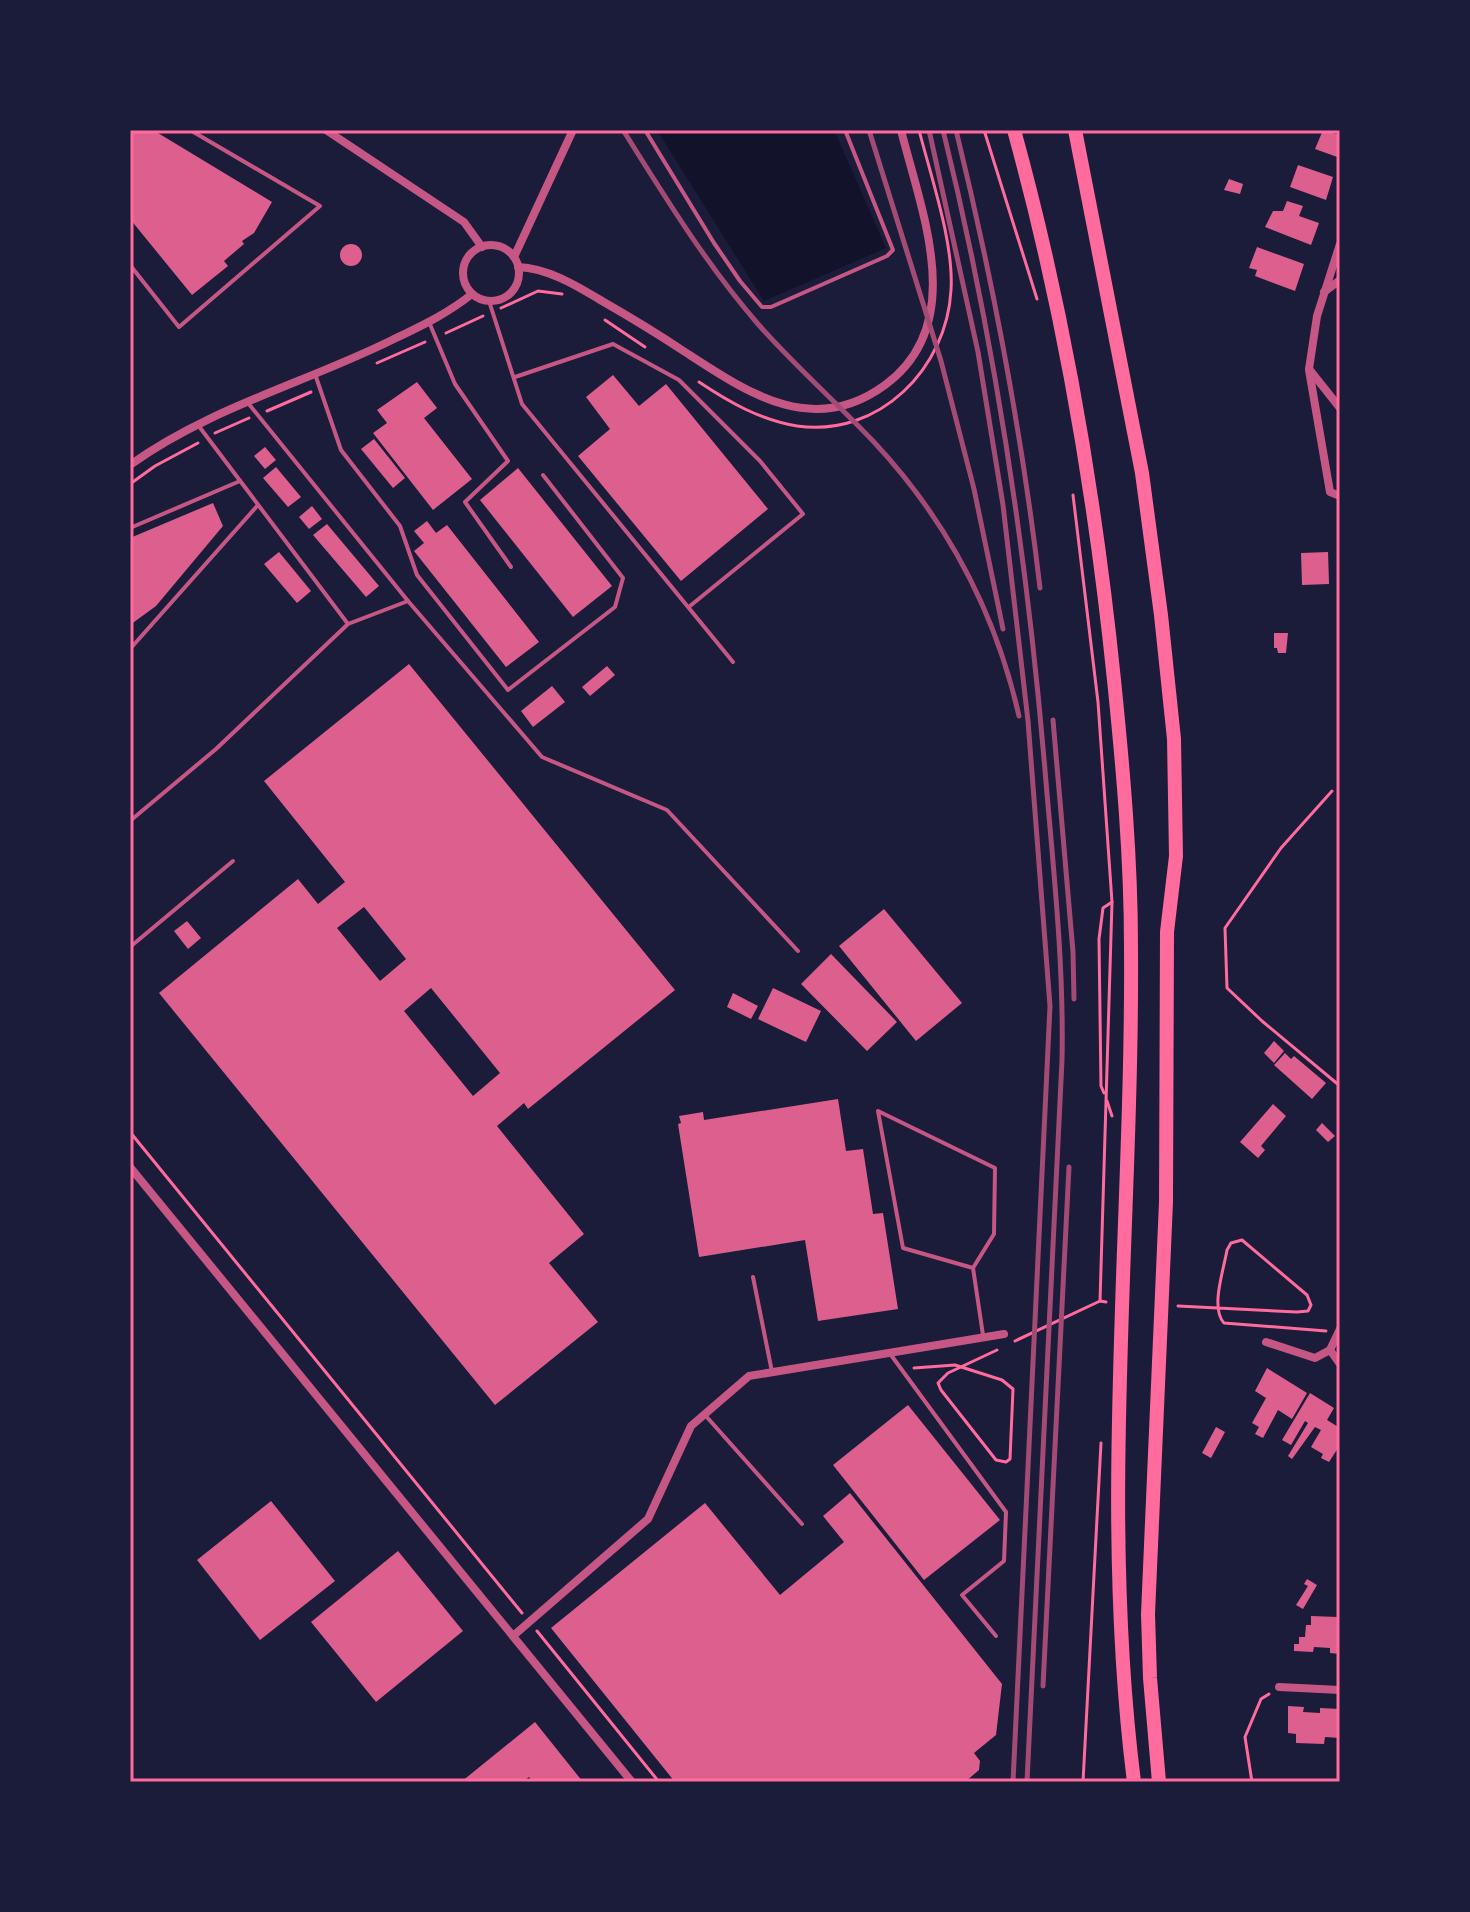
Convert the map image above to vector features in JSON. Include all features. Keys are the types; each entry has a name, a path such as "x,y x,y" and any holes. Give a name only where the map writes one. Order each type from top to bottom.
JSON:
{"highway":[{"path":"1014,130 1041,226 1080,417 1108,622 1121,751 1131,957 1131,1126 1118,1504 1124,1675 1134,1782"},
{"path":"1075,130 1142,473 1174,739 1176,856 1167,932 1166,1202 1148,1614 1159,1782"}],"street":[{"path":"326,130 464,222 482,247"},
{"path":"514,257 573,130"},
{"path":"518,267 530,267 574,284 750,393 788,406 813,410 856,401 879,390 906,366 924,336 932,311 934,287 931,255 901,130"},
{"path":"1340,244 1323,292 1309,369 1330,492 1340,496"},
{"path":"482,247 500,247 514,257 518,267 517,283 509,300 489,301 472,294 463,277 464,268 474,252 482,247"},
{"path":"1323,292 1340,280"},
{"path":"130,465 198,425 366,353 450,312 472,294"},
{"path":"1309,369 1340,408"},
{"path":"130,1167 632,1782"},
{"path":"1266,1342 1315,1358 1330,1350 1339,1330"},
{"path":"513,1636 648,1519 691,1426 749,1376 1004,1334"},
{"path":"1330,1350 1340,1364"},
{"path":"1279,1687 1340,1690"}],"lane":[{"path":"130,265 179,327 320,206 190,130"},
{"path":"645,130 740,281 762,307 771,307 887,256 893,250 845,130"},
{"path":"489,301 522,404 733,662"},
{"path":"429,322 455,384 508,461 465,502 511,567"},
{"path":"515,377 613,344 679,380 760,461 803,514 690,606"},
{"path":"315,374 341,450 400,526 417,575 508,690 615,607 623,578 543,475"},
{"path":"247,402 408,601 542,757 667,810 798,951"},
{"path":"198,425 348,624"},
{"path":"130,528 240,481"},
{"path":"130,649 258,505"},
{"path":"130,821 216,749 348,624 408,601"},
{"path":"130,947 233,861"},
{"path":"973,1268 903,1248 878,1111 995,1168 994,1234 973,1268 983,1338"},
{"path":"753,1277 772,1372"},
{"path":"889,1353 1006,1512 1004,1561 962,1595 996,1636"},
{"path":"705,1415 802,1524"}],"path":[{"path":"984,130 1037,299"},
{"path":"1072,487 1098,702 1112,902 1100,1301"},
{"path":"1332,791 1281,848 1225,928 1227,988 1340,1086"},
{"path":"1112,902 1103,908 1099,939 1101,1086 1114,1122"},
{"path":"130,1132 659,1782"},
{"path":"1175,1306 1206,1307 1221,1308 1297,1312 1308,1311 1311,1305 1307,1295 1242,1240 1231,1243 1227,1250 1218,1307 1218,1316 1220,1320 1224,1323 1339,1330"},
{"path":"1107,1294 1107,1310"},
{"path":"915,1369 955,1365 967,1369 1002,1380 1013,1389 1010,1459 1006,1462 996,1460 941,1390 938,1383 941,1378 948,1373 961,1367 975,1360 1017,1341 1100,1301 1115,1302"},
{"path":"1083,1782 1102,1431"},
{"path":"1252,1782 1245,1737 1261,1699 1279,1687"}],"shaded area":[{"path":"657,130 834,130 886,248 764,301"}],"building":[{"path":"130,130 153,130 272,202 254,233 224,261 228,266 192,295 130,219"},
{"path":"1323,130 1340,135 1340,158 1315,149"},
{"path":"1298,165 1333,177 1326,200 1290,187"},
{"path":"1229,179 1243,184 1240,194 1224,190"},
{"path":"1287,201 1303,206 1299,216 1319,223 1311,245 1265,227 1273,211 1283,211"},
{"path":"347,244 355,244 362,255 355,266 347,266 340,259 340,251"},
{"path":"1257,247 1304,264 1295,291 1255,276 1257,270 1249,268"},
{"path":"613,375 639,406 666,384 768,509 681,581 578,456 610,429 586,397"},
{"path":"417,382 437,408 424,418 472,479 433,510 373,433 387,423 377,410"},
{"path":"374,439 405,478 393,488 361,449"},
{"path":"265,447 276,460 265,469 254,456"},
{"path":"276,467 301,497 288,507 263,478"},
{"path":"518,468 612,586 573,617 480,500"},
{"path":"213,503 223,526 156,606 130,625 130,538"},
{"path":"312,506 322,519 309,529 299,517"},
{"path":"427,521 436,533 447,525 539,642 506,667 414,551 424,543 414,531"},
{"path":"327,524 379,586 366,597 313,535"},
{"path":"279,552 311,591 297,603 264,564"},
{"path":"1328,552 1329,584 1302,585 1301,553"},
{"path":"1274,633 1288,633 1286,653 1278,653 1274,648"},
{"path":"409,664 675,990 528,1109 524,1103 497,1126 584,1234 549,1263 598,1322 495,1405 159,993 298,879 318,904 345,882 264,781","holes":["364,907 406,959 380,981 337,928","431,988 500,1073 473,1096 404,1011"]},
{"path":"607,666 615,675 590,696 582,687"},
{"path":"552,686 565,702 533,727 521,711"},
{"path":"884,909 962,1003 916,1041 839,946"},
{"path":"187,921 201,938 188,949 174,931"},
{"path":"831,954 897,1022 867,1051 801,984"},
{"path":"773,988 821,1011 806,1042 758,1019"},
{"path":"733,993 758,1006 751,1019 727,1007"},
{"path":"1274,1041 1284,1051 1274,1063 1264,1053"},
{"path":"1285,1053 1291,1059 1294,1056 1326,1083 1312,1099 1274,1065"},
{"path":"838,1099 846,1151 863,1149 873,1214 883,1213 898,1309 818,1321 805,1240 699,1257 678,1124 681,1123 679,1116 703,1112 704,1120"},
{"path":"1273,1104 1286,1116 1261,1146 1265,1150 1258,1158 1240,1142"},
{"path":"1322,1123 1335,1136 1328,1142 1316,1130"},
{"path":"1267,1368 1307,1393 1292,1419 1278,1410 1263,1438 1255,1434 1259,1427 1252,1423 1266,1398 1255,1391"},
{"path":"1310,1393 1334,1408 1327,1420 1340,1428 1340,1445 1329,1462 1311,1447 1321,1430 1315,1427 1292,1459 1288,1456 1308,1423 1305,1421 1291,1445 1282,1440"},
{"path":"908,1405 1000,1520 924,1580 833,1465"},
{"path":"1216,1427 1225,1432 1211,1458 1202,1453"},
{"path":"850,1493 1002,1684 996,1735 974,1753 980,1761 979,1770 965,1782 675,1782 551,1628 705,1503 780,1595 844,1542 823,1516"},
{"path":"271,1501 335,1581 260,1640 197,1560"},
{"path":"398,1551 463,1631 376,1702 311,1622"},
{"path":"1307,1579 1317,1585 1303,1609 1296,1605 1308,1586 1304,1584"},
{"path":"1311,1616 1338,1617 1340,1654 1330,1653 1330,1648 1314,1647 1313,1652 1294,1651 1299,1637 1305,1637 1306,1625 1311,1625"},
{"path":"1288,1706 1304,1707 1303,1712 1320,1713 1320,1708 1340,1709 1340,1738 1325,1737 1324,1744 1296,1743 1296,1734 1288,1733"},
{"path":"535,1722 583,1782 533,1782 529,1777 522,1782 461,1782"}],"railway":[{"path":"623,130 687,230 739,301 786,354 873,441 924,502 965,568 982,603 1009,677 1019,716"},
{"path":"869,130 941,361 974,489 1003,629"},
{"path":"929,130 978,352 1003,505 1028,721 1050,1006 1013,1782"},
{"path":"943,130 979,292 1008,454 1039,700 1060,956 1062,1060 1027,1782"},
{"path":"956,130 1005,358 1040,588"},
{"path":"1053,720 1073,952 1074,999"},
{"path":"1043,1686 1069,1167"}]}
